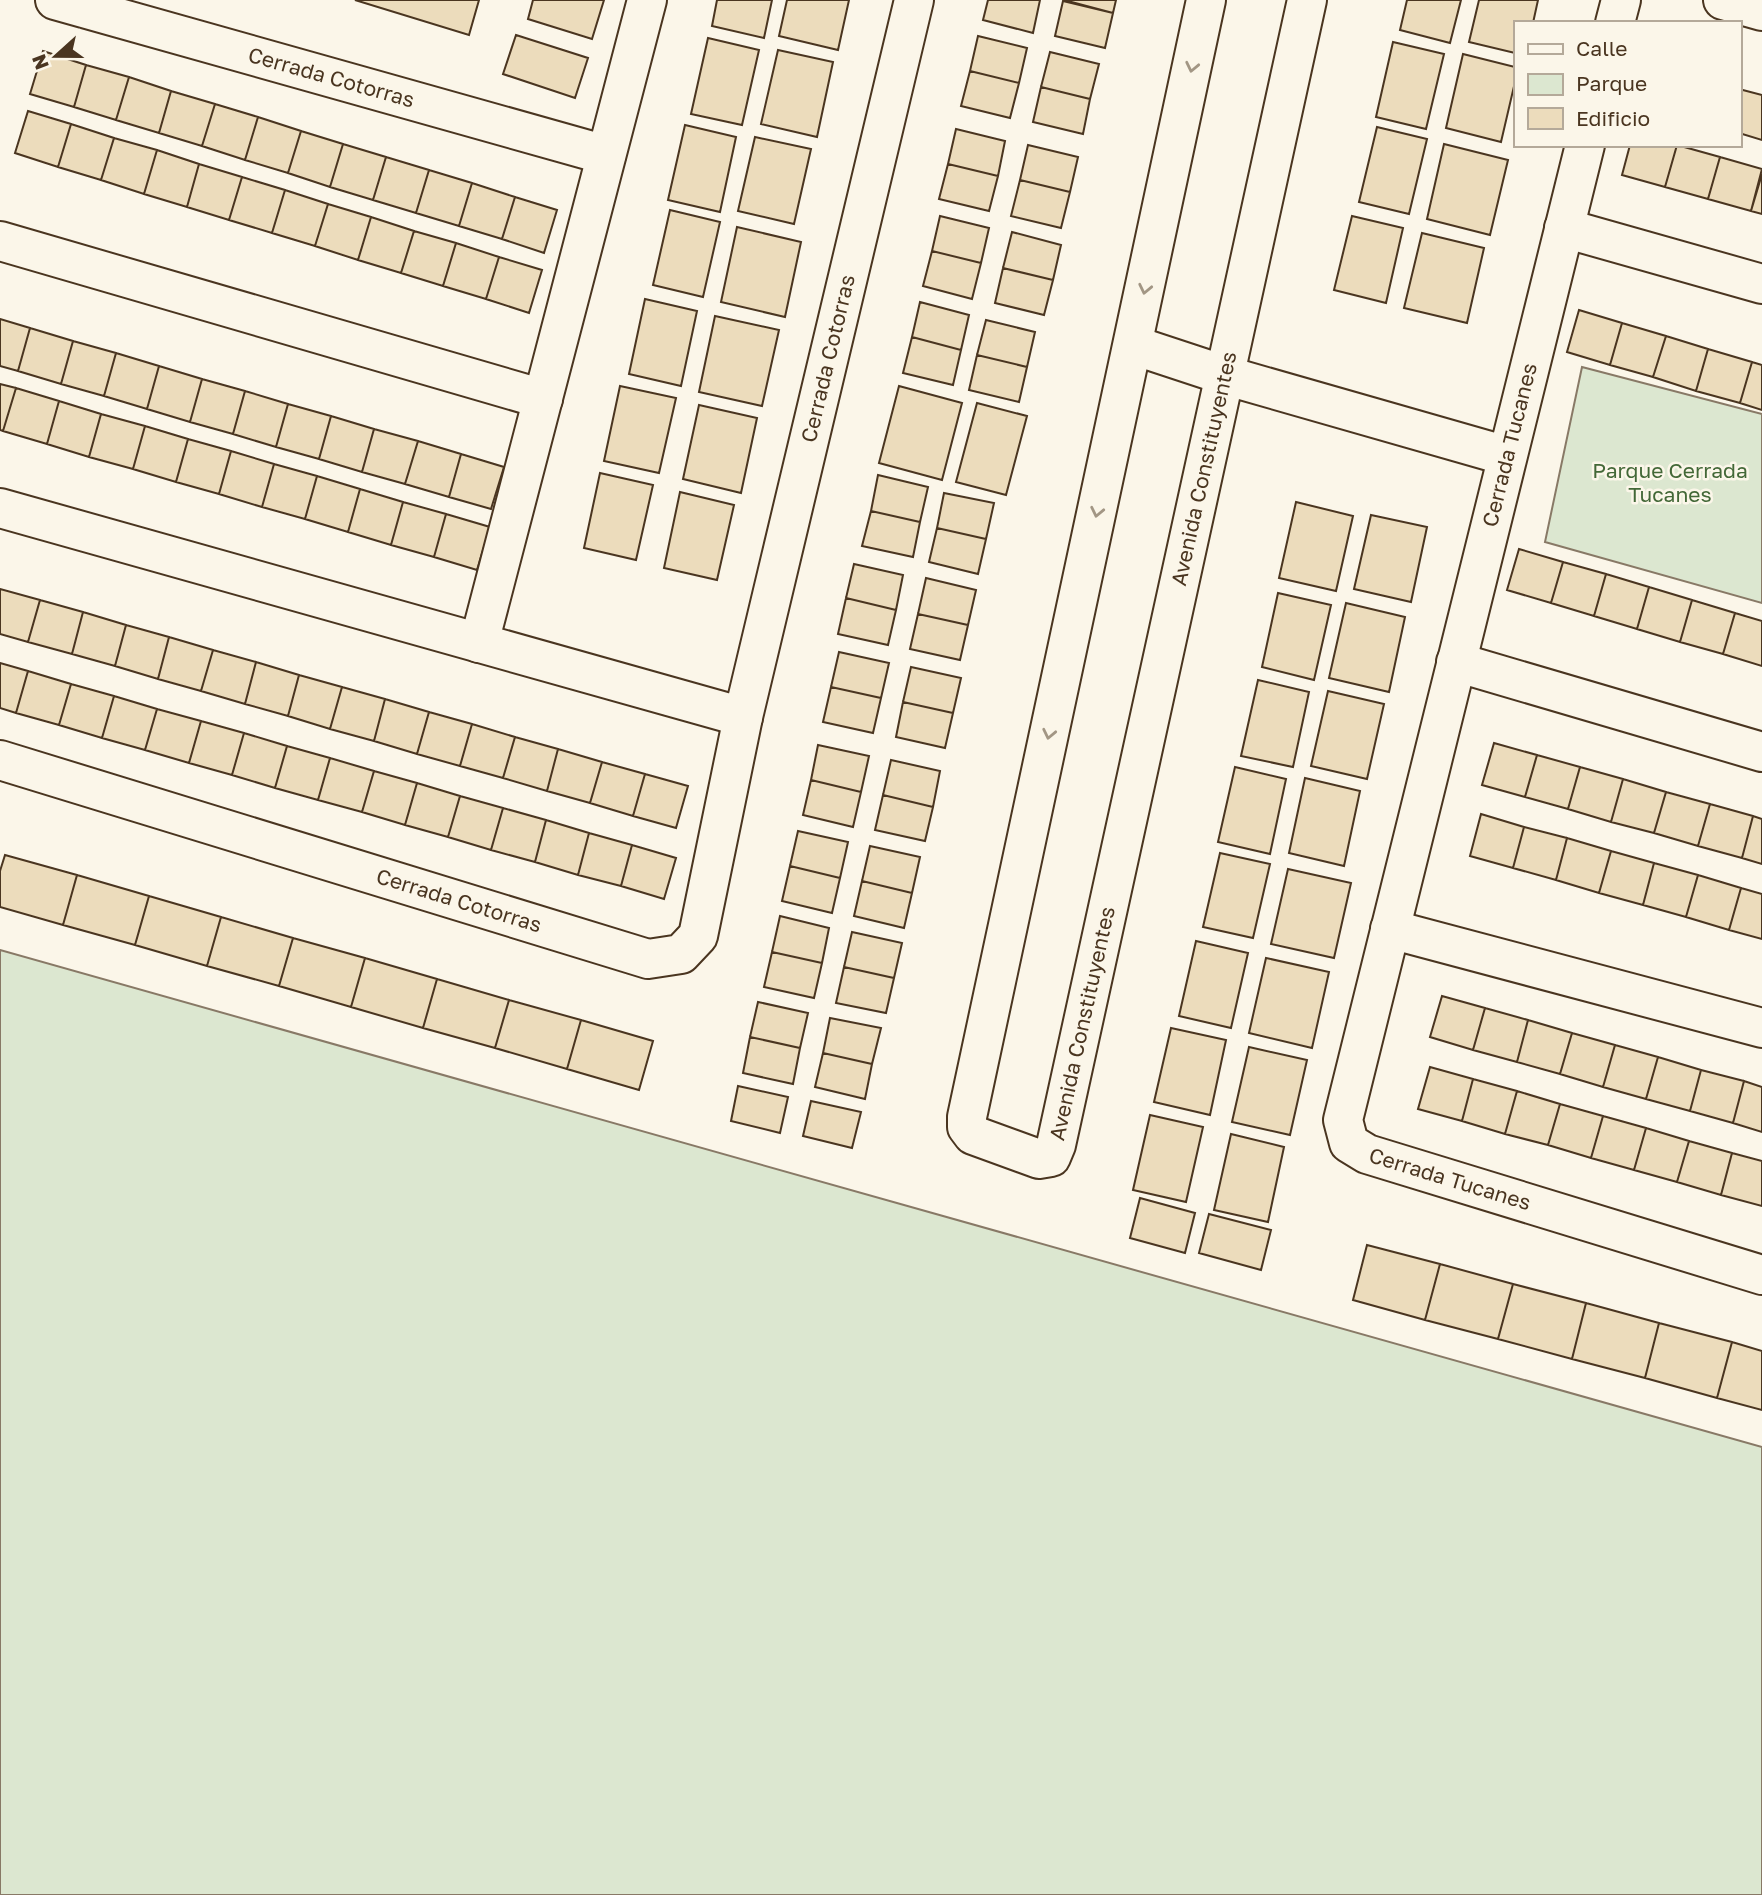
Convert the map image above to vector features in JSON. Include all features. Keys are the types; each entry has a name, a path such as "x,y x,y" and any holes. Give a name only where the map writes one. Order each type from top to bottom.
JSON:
{"street":[{"name":"Cerrada Cotorras","path":"55,0 607,155"},
{"path":"479,643 647,0"},
{"name":"Cerrada Cotorras","path":"0,760 648,958 681,954 698,936 743,718 914,0"},
{"name":"Avenida Constituyentes","path":"1206,0 967,1117 967,1127 973,1135 1039,1159 1051,1157 1056,1145 1307,0"},
{"path":"1616,21 1621,0"},
{"path":"1723,0 1762,11"},
{"name":"Cerrada Tucanes","path":"1584,147 1343,1120 1349,1143 1367,1154 1762,1275"},
{"path":"1564,228 1762,284"},
{"path":"0,241 543,399"},
{"path":"1133,345 1507,456"},
{"path":"0,508 743,718"},
{"path":"1456,663 1762,752"},
{"path":"1390,929 1762,1028"}],"green space":[{"name":"Parque Cerrada Tucanes","path":"1582,367 1762,414 1762,603 1545,542"},
{"path":"0,950 1762,1447 1762,1895 0,1895"}],"building":[{"path":"355,0 479,0 469,35"},
{"path":"533,0 604,0 592,39 528,19"},
{"path":"717,0 772,0 764,38 712,26"},
{"path":"787,0 849,0 838,50 779,36"},
{"path":"988,0 1040,0 1033,33 983,20"},
{"path":"1064,0 1116,0 1113,13"},
{"path":"1407,0 1461,0 1450,43 1400,30"},
{"path":"1479,0 1538,0 1533,21 1514,21 1514,53 1469,42"},
{"path":"1063,1 1113,13 1105,48 1055,36"},
{"path":"516,35 588,58 575,98 503,74"},
{"path":"978,36 1027,48 1019,83 970,71"},
{"path":"708,38 759,50 742,125 691,114"},
{"path":"1393,42 1444,54 1426,129 1376,117"},
{"path":"778,50 833,62 817,137 761,124"},
{"path":"43,51 86,65 74,107 30,94"},
{"path":"1050,52 1099,64 1090,99 1041,87"},
{"path":"1463,54 1514,67 1514,86 1501,142 1446,128"},
{"path":"86,65 129,77 116,120 74,107"},
{"path":"970,71 1019,83 1010,118 961,106"},
{"path":"129,77 171,91 159,133 116,120"},
{"path":"1041,87 1090,99 1083,134 1033,122"},
{"path":"1741,90 1762,95 1762,140 1741,134"},
{"path":"171,91 215,104 202,146 159,133"},
{"path":"215,104 258,117 245,160 202,146"},
{"path":"28,111 71,124 58,167 15,153"},
{"path":"258,117 301,131 288,173 245,160"},
{"path":"71,124 114,138 101,180 58,167"},
{"path":"685,125 736,137 720,212 668,200"},
{"path":"1377,127 1427,139 1409,214 1359,202"},
{"path":"956,129 1005,141 998,176 948,164"},
{"path":"301,131 343,144 330,187 288,173"},
{"path":"755,137 811,149 794,224 738,211"},
{"path":"114,138 157,150 144,194 101,180"},
{"path":"343,144 386,157 373,200 330,187"},
{"path":"1444,144 1508,160 1490,235 1427,219"},
{"path":"1028,145 1078,157 1070,192 1020,180"},
{"path":"1629,147 1676,147 1665,187 1622,175"},
{"path":"1676,147 1720,157 1708,199 1665,187"},
{"path":"157,150 199,164 187,207 144,194"},
{"path":"386,157 429,170 416,213 373,200"},
{"path":"1720,157 1762,169 1751,211 1708,199"},
{"path":"199,164 242,177 229,220 187,207"},
{"path":"948,164 998,176 989,211 939,199"},
{"path":"429,170 472,183 459,226 416,213"},
{"path":"1762,174 1762,214 1751,211"},
{"path":"242,177 285,190 272,233 229,220"},
{"path":"1020,180 1070,192 1061,228 1011,216"},
{"path":"472,183 515,197 502,239 459,226"},
{"path":"285,190 328,204 315,246 272,233"},
{"path":"515,197 557,210 544,253 502,239"},
{"path":"328,204 371,217 358,260 315,246"},
{"path":"670,210 720,222 703,297 653,285"},
{"path":"940,216 989,228 981,263 932,251"},
{"path":"1352,216 1403,228 1386,303 1334,290"},
{"path":"371,217 414,231 401,273 358,260"},
{"path":"737,227 801,242 785,317 721,302"},
{"path":"414,231 456,243 443,286 401,273"},
{"path":"1012,232 1061,245 1053,280 1003,268"},
{"path":"1422,233 1484,248 1467,323 1404,308"},
{"path":"456,243 499,257 486,299 443,286"},
{"path":"932,251 981,263 972,299 923,286"},
{"path":"499,257 542,270 529,313 486,299"},
{"path":"1003,268 1053,280 1044,315 995,303"},
{"path":"645,299 697,311 681,386 629,374"},
{"path":"920,302 969,315 961,350 912,337"},
{"path":"1579,310 1622,323 1610,365 1567,352"},
{"path":"715,316 779,330 762,406 699,392"},
{"path":"0,319 30,328 18,371 0,366"},
{"path":"986,320 1035,332 1027,367 977,355"},
{"path":"1622,323 1666,336 1653,377 1610,365"},
{"path":"30,328 73,341 61,384 18,371"},
{"path":"1666,336 1708,349 1696,391 1653,377"},
{"path":"912,337 961,350 953,385 903,373"},
{"path":"73,341 116,353 104,396 61,384"},
{"path":"1708,349 1752,362 1740,403 1696,391"},
{"path":"116,353 159,366 147,409 104,396"},
{"path":"977,355 1027,367 1019,402 969,390"},
{"path":"1752,362 1762,365 1762,410 1740,403"},
{"path":"159,366 202,379 190,422 147,409"},
{"path":"202,379 245,391 233,434 190,422"},
{"path":"0,384 16,388 3,431 0,430"},
{"path":"620,386 676,398 659,473 604,461"},
{"path":"899,386 962,403 942,480 879,463"},
{"path":"16,388 59,401 47,444 3,431"},
{"path":"245,391 288,404 276,447 233,434"},
{"path":"59,401 101,414 89,457 47,444"},
{"path":"977,403 1027,416 1006,495 956,482"},
{"path":"288,404 331,416 319,459 276,447"},
{"path":"699,405 757,418 741,493 683,479"},
{"path":"101,414 145,426 133,469 89,457"},
{"path":"331,416 374,429 362,472 319,459"},
{"path":"145,426 188,439 176,482 133,469"},
{"path":"374,429 418,441 405,484 362,472"},
{"path":"188,439 231,451 219,494 176,482"},
{"path":"418,441 461,454 449,497 405,484"},
{"path":"231,451 274,464 262,507 219,494"},
{"path":"461,454 504,467 491,509 449,497"},
{"path":"274,464 317,476 305,519 262,507"},
{"path":"600,473 653,485 636,560 584,548"},
{"path":"878,475 928,487 920,522 871,511"},
{"path":"317,476 360,489 348,532 305,519"},
{"path":"360,489 403,502 391,545 348,532"},
{"path":"680,492 734,505 717,580 664,568"},
{"path":"944,493 994,503 986,539 937,528"},
{"path":"403,502 446,514 434,557 391,545"},
{"path":"1296,502 1353,516 1336,591 1279,578"},
{"path":"871,511 920,522 913,557 862,546"},
{"path":"446,514 490,527 477,570 434,557"},
{"path":"1371,515 1427,527 1411,602 1354,589"},
{"path":"937,528 986,539 978,574 929,562"},
{"path":"1519,549 1563,562 1551,603 1507,590"},
{"path":"1563,562 1606,574 1594,616 1551,603"},
{"path":"854,564 903,575 896,610 846,598"},
{"path":"1606,574 1649,587 1637,629 1594,616"},
{"path":"926,578 976,590 968,625 918,614"},
{"path":"1649,587 1692,600 1680,642 1637,629"},
{"path":"0,589 40,600 28,642 0,634"},
{"path":"1278,593 1331,605 1314,680 1262,667"},
{"path":"846,598 896,610 888,645 838,634"},
{"path":"40,600 83,612 72,654 28,642"},
{"path":"1692,600 1735,613 1723,654 1680,642"},
{"path":"1346,603 1405,617 1389,692 1329,678"},
{"path":"83,612 126,625 115,666 72,654"},
{"path":"1735,613 1762,621 1762,666 1723,654"},
{"path":"918,614 968,625 960,660 910,649"},
{"path":"126,625 169,637 158,679 115,666"},
{"path":"169,637 213,650 201,691 158,679"},
{"path":"213,650 256,662 245,704 201,691"},
{"path":"839,652 889,663 881,698 831,687"},
{"path":"256,662 299,675 288,716 245,704"},
{"path":"0,663 28,671 16,713 0,708"},
{"path":"911,667 961,678 953,713 903,702"},
{"path":"28,671 71,684 59,725 16,713"},
{"path":"299,675 342,687 330,729 288,716"},
{"path":"1258,680 1309,692 1293,767 1241,756"},
{"path":"71,684 114,696 102,738 59,725"},
{"path":"342,687 385,699 374,741 330,729"},
{"path":"831,687 881,698 873,733 823,722"},
{"path":"1328,691 1384,704 1367,779 1311,766"},
{"path":"114,696 157,709 145,750 102,738"},
{"path":"385,699 429,712 417,754 374,741"},
{"path":"903,702 953,713 945,748 896,737"},
{"path":"157,709 201,721 189,763 145,750"},
{"path":"429,712 472,724 460,766 417,754"},
{"path":"201,721 244,733 232,775 189,763"},
{"path":"472,724 515,737 503,778 460,766"},
{"path":"244,733 287,746 275,788 232,775"},
{"path":"515,737 558,749 547,791 503,778"},
{"path":"1494,743 1537,755 1525,797 1482,785"},
{"path":"818,745 869,756 861,792 811,780"},
{"path":"287,746 330,758 318,800 275,788"},
{"path":"558,749 602,762 590,803 547,791"},
{"path":"1537,755 1580,767 1568,809 1525,797"},
{"path":"330,758 374,771 362,812 318,800"},
{"path":"891,760 940,771 933,807 883,795"},
{"path":"602,762 645,774 633,816 590,803"},
{"path":"1235,767 1286,779 1270,854 1218,842"},
{"path":"1580,767 1623,779 1611,822 1568,809"},
{"path":"374,771 417,783 405,825 362,812"},
{"path":"645,774 688,786 676,828 633,816"},
{"path":"1305,778 1360,791 1344,866 1289,853"},
{"path":"1623,779 1666,792 1654,833 1611,822"},
{"path":"811,780 861,792 853,827 803,815"},
{"path":"417,783 460,796 448,837 405,825"},
{"path":"1666,792 1710,804 1698,846 1654,833"},
{"path":"883,795 933,807 925,841 875,830"},
{"path":"460,796 503,808 491,850 448,837"},
{"path":"1710,804 1753,816 1742,858 1698,846"},
{"path":"503,808 546,820 535,862 491,850"},
{"path":"1481,814 1524,827 1513,868 1470,856"},
{"path":"1753,816 1762,819 1762,864 1742,858"},
{"path":"546,820 589,833 578,875 535,862"},
{"path":"1524,827 1567,838 1556,880 1513,868"},
{"path":"798,831 848,842 840,878 790,866"},
{"path":"589,833 632,845 621,886 578,875"},
{"path":"1567,838 1611,851 1599,893 1556,880"},
{"path":"632,845 676,858 664,899 621,886"},
{"path":"870,846 920,857 912,893 862,881"},
{"path":"1611,851 1654,863 1643,905 1599,893"},
{"path":"1220,853 1270,864 1253,938 1203,927"},
{"path":"5,855 77,875 63,925 0,907 0,871"},
{"path":"1654,863 1698,875 1686,917 1643,905"},
{"path":"790,866 840,878 832,913 782,901"},
{"path":"1288,869 1351,883 1334,958 1271,944"},
{"path":"77,875 149,896 135,945 63,925"},
{"path":"1698,875 1741,888 1729,930 1686,917"},
{"path":"862,881 912,893 904,928 854,916"},
{"path":"1741,888 1762,894 1762,939 1729,930"},
{"path":"149,896 221,917 207,966 135,945"},
{"path":"780,916 829,928 822,963 772,952"},
{"path":"221,917 293,938 279,986 207,966"},
{"path":"852,932 902,943 894,978 844,967"},
{"path":"293,938 365,958 351,1007 279,986"},
{"path":"1196,941 1248,953 1231,1028 1179,1016"},
{"path":"772,952 822,963 814,998 764,987"},
{"path":"365,958 437,979 423,1028 351,1007"},
{"path":"1266,958 1329,972 1312,1048 1249,1033"},
{"path":"844,967 894,978 886,1013 836,1003"},
{"path":"437,979 509,1000 495,1048 423,1028"},
{"path":"1442,996 1485,1008 1473,1050 1430,1037"},
{"path":"509,1000 581,1020 567,1069 495,1048"},
{"path":"758,1002 808,1013 800,1048 750,1037"},
{"path":"1485,1008 1528,1020 1517,1062 1473,1050"},
{"path":"830,1018 881,1028 872,1064 823,1053"},
{"path":"581,1020 653,1041 639,1090 567,1069"},
{"path":"1528,1020 1572,1033 1560,1074 1517,1062"},
{"path":"1171,1028 1226,1040 1210,1115 1154,1102"},
{"path":"1572,1033 1615,1045 1603,1087 1560,1074"},
{"path":"750,1037 800,1048 793,1084 743,1073"},
{"path":"1615,1045 1658,1057 1646,1099 1603,1087"},
{"path":"1249,1047 1307,1060 1290,1135 1232,1122"},
{"path":"823,1053 872,1064 865,1099 815,1087"},
{"path":"1658,1057 1701,1070 1690,1111 1646,1099"},
{"path":"1430,1067 1473,1079 1462,1121 1418,1109"},
{"path":"1701,1070 1744,1081 1733,1123 1690,1111"},
{"path":"1473,1079 1517,1091 1505,1134 1462,1121"},
{"path":"1744,1081 1762,1087 1762,1132 1733,1123"},
{"path":"738,1086 788,1097 780,1133 731,1121"},
{"path":"1517,1091 1560,1104 1548,1145 1505,1134"},
{"path":"811,1101 861,1112 852,1148 803,1136"},
{"path":"1560,1104 1603,1116 1591,1158 1548,1145"},
{"path":"1150,1115 1203,1127 1186,1202 1133,1190"},
{"path":"1603,1116 1646,1128 1634,1170 1591,1158"},
{"path":"1646,1128 1689,1141 1677,1182 1634,1170"},
{"path":"1231,1134 1284,1147 1268,1222 1214,1210"},
{"path":"1689,1141 1732,1153 1721,1195 1677,1182"},
{"path":"1732,1153 1762,1161 1762,1206 1721,1195"},
{"path":"1140,1198 1195,1213 1185,1253 1130,1238"},
{"path":"1209,1214 1271,1230 1261,1270 1199,1253"},
{"path":"1367,1245 1440,1264 1425,1320 1353,1300"},
{"path":"1440,1264 1513,1284 1498,1339 1425,1320"},
{"path":"1513,1284 1586,1303 1572,1359 1498,1339"},
{"path":"1586,1303 1659,1323 1645,1378 1572,1359"},
{"path":"1659,1323 1732,1342 1717,1398 1645,1378"},
{"path":"1732,1342 1762,1351 1762,1410 1717,1398"}]}
